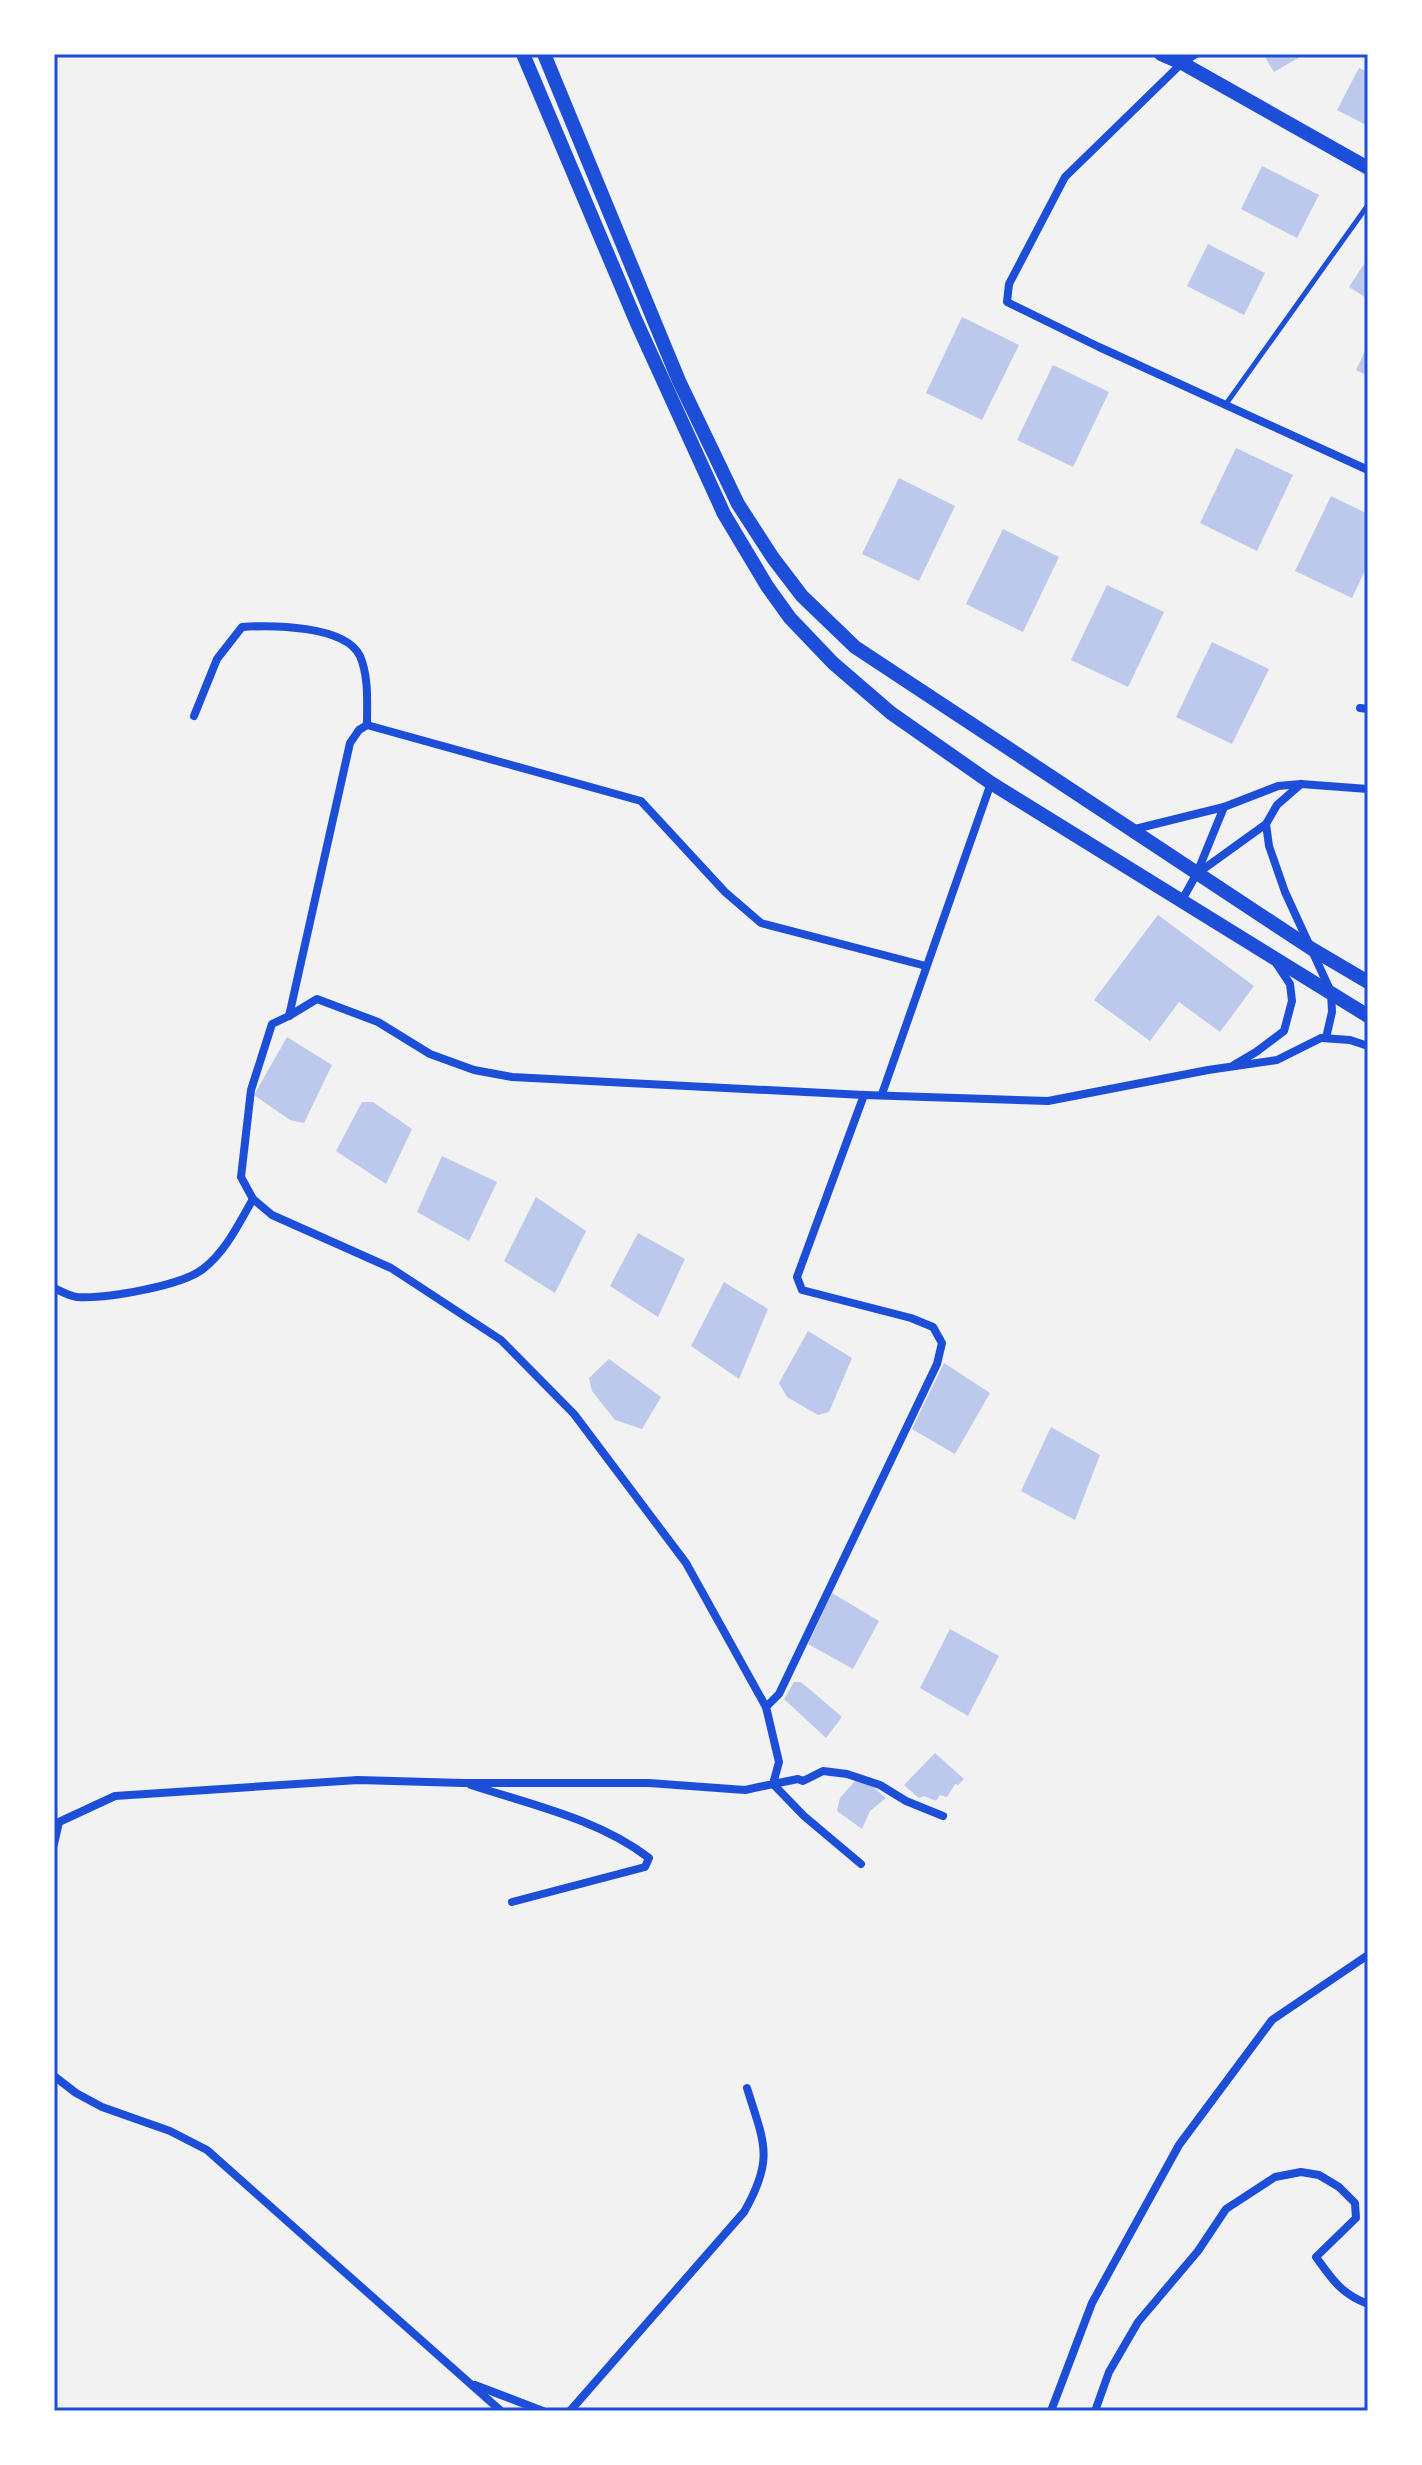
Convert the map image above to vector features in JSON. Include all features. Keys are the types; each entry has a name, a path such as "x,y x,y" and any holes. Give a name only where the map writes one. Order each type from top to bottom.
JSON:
{"street":[{"path":"523,54 636,321 724,514 790,618 833,663 891,713 991,783 1368,1016"},
{"path":"544,54 679,381 738,504 802,596 855,647 1312,949 1368,982"},
{"path":"1161,54 1368,168"},
{"path":"1196,54 1182,63 1065,177 1009,284 1007,302 1368,470"},
{"path":"194,716 217,659 242,627 279,625 346,639 359,655 367,682 367,725"},
{"path":"289,1016 350,743 367,725 641,801 725,892 761,923 926,966"},
{"path":"882,1094 991,783"},
{"path":"1130,830 1224,807 1265,790 1301,784 1368,789"},
{"path":"1197,873 1266,824 1277,805 1301,784"},
{"path":"1181,902 1197,873 1224,807"},
{"path":"773,1784 779,1762 766,1707 686,1563 574,1414 501,1340 391,1268 272,1215 253,1199 241,1177 251,1090 272,1024 317,999 378,1022 430,1054 474,1070 512,1077 864,1095 1048,1101 1277,1060 1326,1038 1331,992 1274,865 1266,824"},
{"path":"1226,1069 1284,1031 1292,1001 1290,984 1273,959"},
{"path":"1321,1038 1350,1040 1368,1046"},
{"path":"766,1707 779,1694 937,1364 942,1343 933,1327 911,1318 802,1290 797,1277 864,1095"},
{"path":"54,1288 73,1297 116,1296 200,1272 225,1248 253,1199"},
{"path":"54,1844 59,1822 115,1796 358,1780 649,1783 745,1790 798,1779 803,1781 823,1771 847,1774 880,1785 906,1801 943,1816"},
{"path":"463,1783 582,1821 628,1842 649,1858 645,1867 512,1902"},
{"path":"773,1784 804,1816 861,1864"},
{"path":"1051,2411 1092,2303 1179,2145 1272,2020 1368,1955"},
{"path":"54,2076 102,2107 170,2131 207,2150 501,2411"},
{"path":"570,2411 744,2212 759,2185 763,2171 763,2141 747,2088"},
{"path":"1095,2411 1109,2372 1138,2322 1198,2251 1226,2209 1275,2177 1301,2172 1319,2175 1339,2187 1355,2203 1356,2218 1316,2257 1337,2286 1368,2304"},
{"path":"470,2383 543,2411"}],"lane":[{"path":"1226,404 1368,205"}],"building":[{"path":"1263,54 1305,54 1274,72"},
{"path":"1359,68 1368,72 1368,126 1337,110"},
{"path":"1262,166 1319,195 1297,238 1241,209"},
{"path":"1208,244 1265,273 1244,315 1187,286"},
{"path":"1368,258 1368,299 1349,287"},
{"path":"962,317 1019,345 982,420 926,393"},
{"path":"1368,345 1368,376 1356,370"},
{"path":"1053,365 1109,392 1073,467 1017,440"},
{"path":"1236,448 1293,475 1257,551 1200,523"},
{"path":"899,478 955,506 919,581 862,554"},
{"path":"1331,496 1368,514 1368,564 1352,598 1295,571"},
{"path":"1003,529 1059,557 1023,632 966,604"},
{"path":"1107,585 1164,612 1128,687 1071,660"},
{"path":"1212,642 1269,669 1232,744 1176,717"},
{"path":"1158,915 1254,986 1220,1032 1179,1002 1150,1041 1094,1000"},
{"path":"287,1037 332,1065 304,1123 290,1120 254,1095"},
{"path":"362,1102 373,1102 412,1129 386,1184 336,1151"},
{"path":"442,1156 497,1182 469,1241 417,1212"},
{"path":"536,1197 586,1231 555,1293 504,1261"},
{"path":"638,1233 685,1259 658,1317 610,1286"},
{"path":"724,1282 768,1309 739,1379 691,1346"},
{"path":"808,1331 852,1358 829,1412 818,1415 787,1397 779,1383"},
{"path":"609,1359 661,1397 642,1429 615,1420 592,1391 589,1378"},
{"path":"944,1363 990,1393 955,1454 912,1429"},
{"path":"1051,1427 1100,1455 1075,1520 1021,1491"},
{"path":"832,1593 879,1621 853,1669 808,1644"},
{"path":"950,1629 999,1656 968,1716 920,1688"},
{"path":"794,1682 801,1682 842,1717 826,1738 784,1699"},
{"path":"935,1753 964,1779 955,1784 947,1797 940,1795 936,1801 924,1796 919,1798 904,1785"},
{"path":"855,1781 872,1786 886,1798 870,1811 862,1829 837,1811 840,1798"}]}
